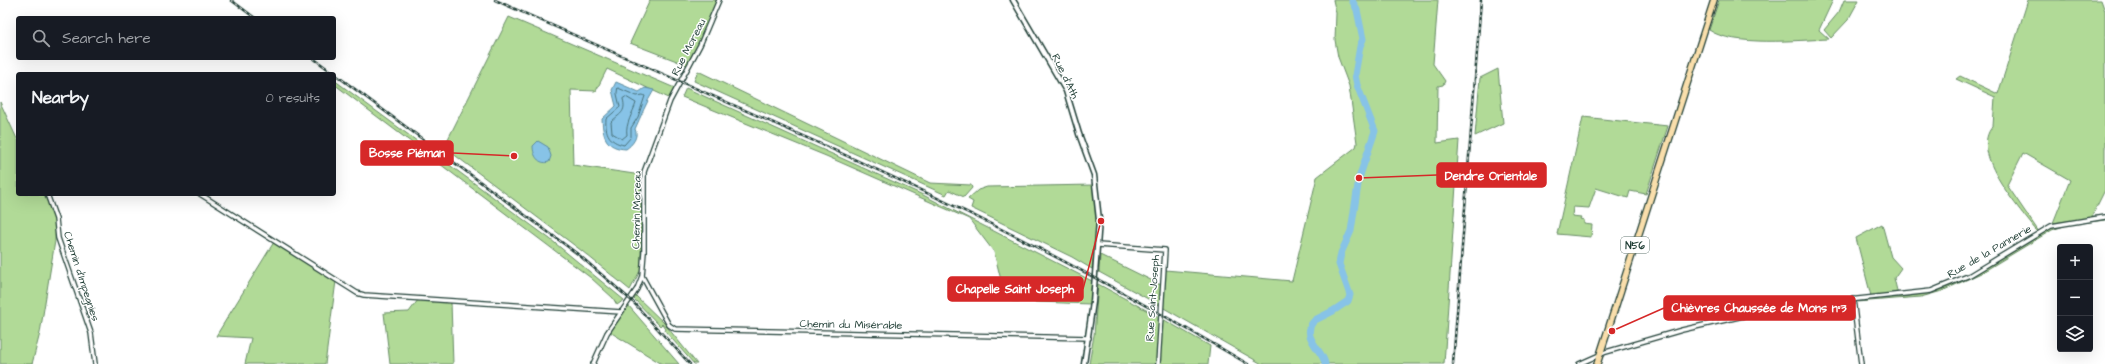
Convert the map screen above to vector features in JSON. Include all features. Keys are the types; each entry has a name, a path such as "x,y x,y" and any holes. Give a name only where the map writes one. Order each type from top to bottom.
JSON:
{"main road":[{"name":"N56","path":"1597,364 1714,0"}],"street":[{"name":"Rue Moreau","path":"670,101 700,45 719,0"},
{"name":"Rue d'Ath","path":"1013,0 1066,91 1079,134 1092,165 1098,200 1098,245 1089,338 1084,364"},
{"name":"Chemin Moreau","path":"642,276 644,252 644,172 670,101"},
{"name":"Chemin d'Impegnies","path":"48,196 56,219 58,238 91,333 96,364"},
{"path":"203,196 357,293 364,295 614,310 621,312"},
{"name":"Rue de la Pannerie","path":"1579,364 1600,355 1682,330 1753,313 1782,307 1907,295 1935,290 1981,269 2051,226 2105,217"},
{"name":"Rue Saint-Joseph","path":"1098,245 1165,250 1158,364"},
{"path":"593,364 607,332 637,289 642,276"},
{"name":"Chemin du Misérable","path":"642,276 669,325 675,329 1089,338"},
{"path":"1853,299 1861,364"}],"green space":[{"path":"650,0 719,0 700,45 687,65 630,43"},
{"path":"1333,0 1438,0 1433,64 1445,81 1443,85 1438,86 1437,143 1459,140 1444,364 1262,364 1162,307 1165,270 1292,281 1317,177 1356,147 1357,143 1349,86 1338,57 1335,40 1336,13"},
{"path":"1719,0 1833,0 1819,30 1829,39 1750,41 1720,35 1709,30"},
{"path":"1844,0 1859,0 1848,20 1831,38 1824,30 1839,12"},
{"path":"2028,0 2101,0 2105,11 2105,190 2092,216 2105,216 2053,223 2070,180 2023,153 2007,185 2039,232 2038,233 2000,181 1992,166 1987,151 1987,137 1993,126 1995,97 1956,79 1960,76 1998,94"},
{"path":"509,17 677,89 671,99 607,69 596,91 571,90 573,165 641,175 641,269 630,290 582,251 444,147"},
{"path":"1498,69 1503,123 1475,136 1480,78"},
{"path":"698,71 930,183 971,185 972,188 964,197 949,190 946,195 694,81"},
{"path":"336,81 550,239 624,300 617,305 613,298 591,278 336,86"},
{"path":"686,88 923,195 1092,281 1090,304 1012,301 1006,296 1003,288 994,252 969,219 826,156 682,97"},
{"path":"0,102 16,137 16,196 45,196 56,219 55,241 40,333 32,364 0,364"},
{"path":"1583,117 1668,126 1646,194 1630,191 1628,198 1596,188 1589,208 1573,207 1572,216 1581,217 1580,219 1584,220 1584,224 1592,225 1591,237 1557,234"},
{"path":"1094,185 1098,221 1092,269 1072,257 971,208 973,202 968,199 978,190 987,187"},
{"path":"2105,218 2105,220 2067,225 2052,230 1981,273 1942,291 1921,297 1856,302 1858,300 1916,295 1950,286 1994,263 2050,228 2058,225"},
{"path":"1882,224 1891,257 1901,268 1894,278 1898,295 1871,296 1856,238"},
{"path":"274,242 336,281 325,364 245,364 251,338 216,336"},
{"path":"1100,255 1161,285 1159,305 1099,272"},
{"path":"1098,284 1159,317 1156,364 1089,364 1094,335"},
{"path":"636,296 664,323 697,364 694,364 665,331 666,329 662,324 660,326 634,299"},
{"path":"418,300 451,302 453,364 390,364 384,313 409,312"},
{"path":"628,305 679,364 662,364 610,332"},
{"path":"1161,318 1210,346 1208,364 1159,364"}],"water":[{"path":"616,82 639,92 645,88 654,90 635,129 635,138 626,149 609,144 603,131 602,119 616,106 612,90"},
{"path":"538,141 548,147 551,156 549,162 542,162 535,156 533,146"}],"waterway":[{"path":"1325,364 1324,359 1314,344 1309,332 1315,320 1348,301 1350,295 1339,264 1341,253 1351,231 1359,178 1375,131 1357,85 1355,75 1360,46 1363,39 1357,10 1352,0"}],"railway":[{"path":"231,0 252,16"},
{"path":"495,0 808,138 932,195 1122,292 1248,364"},
{"path":"1453,364 1481,0"},
{"path":"316,60 332,72"},
{"path":"336,75 579,255 632,301 690,364"}],"place":[{"name":"Bosse Piéman","path":"514,156"},
{"name":"Dendre Orientale","path":"1359,178"},
{"name":"Chapelle Saint Joseph","path":"1101,221"},
{"name":"Chièvres Chaussée de Mons n°3","path":"1612,331"}]}
